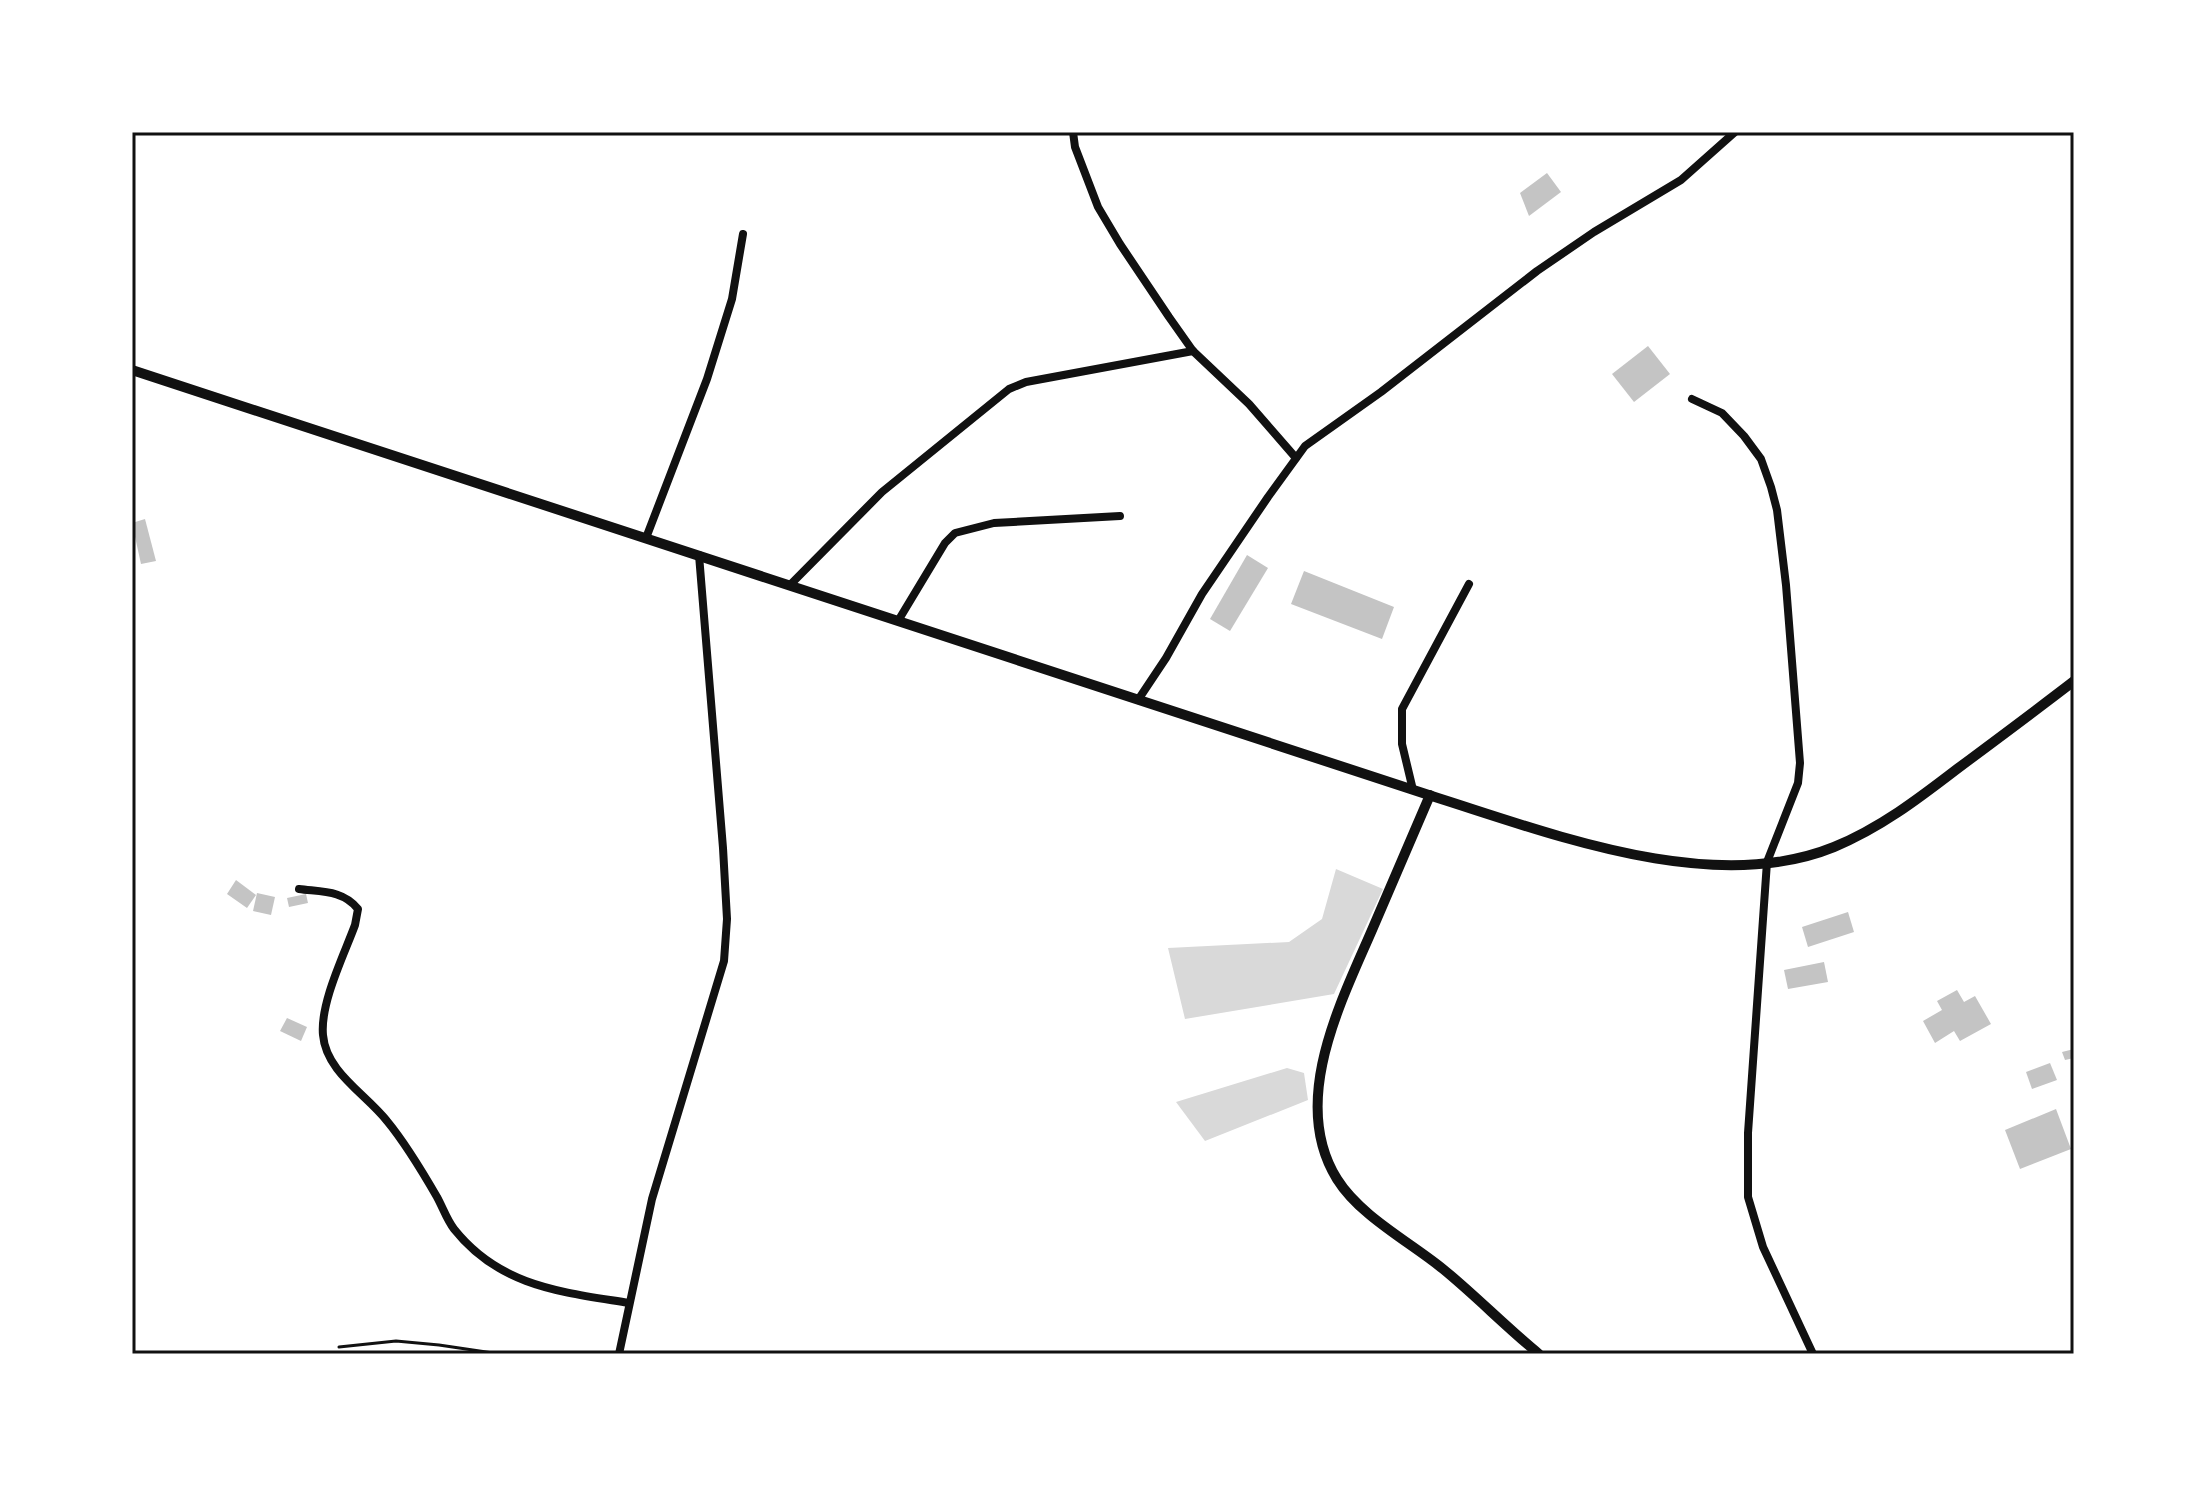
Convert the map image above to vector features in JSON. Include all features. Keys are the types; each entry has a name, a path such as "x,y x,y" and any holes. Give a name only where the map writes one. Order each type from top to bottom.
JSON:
{"street":[{"path":"1073,132 1075,147 1098,207 1193,351 1249,404 1296,458"},
{"path":"1138,700 1202,594 1305,446 1381,392 1537,271 1594,232 1681,180 1735,132"},
{"path":"646,538 707,379 732,299 743,234"},
{"path":"790,585 882,492 1009,389 1026,382 1193,351"},
{"path":"132,370 1413,790 1612,851 1684,862 1731,865 1805,857 1836,847 1895,816 2074,681"},
{"path":"1692,399 1722,413 1744,436 1761,459 1777,510 1800,763 1798,783 1767,862 1748,1133 1748,1197 1763,1247 1813,1354"},
{"path":"898,621 945,543 955,533 994,523 1120,516"},
{"path":"619,1354 652,1199 724,961 727,919 723,848 699,555"},
{"path":"1413,790 1402,744 1402,709 1469,584"},
{"path":"1430,795 1331,1027 1318,1101 1322,1137 1336,1178 1355,1202 1441,1267 1539,1354"},
{"path":"299,889 338,894 358,909 323,1022 327,1052 337,1070 377,1108 399,1135 454,1229 507,1275 552,1291 629,1303"}],"path":[{"path":"339,1347 396,1341 493,1353 559,1354"}],"shaded area":[{"path":"1336,869 1383,889 1334,994 1185,1019 1168,948 1289,942 1322,919"},
{"path":"1287,1068 1304,1073 1308,1100 1205,1141 1176,1102"}],"building":[{"path":"1547,173 1561,192 1529,216 1520,193"},
{"path":"1648,346 1670,374 1634,402 1612,374"},
{"path":"145,519 156,561 141,564 132,523"},
{"path":"1247,555 1268,568 1230,631 1210,619"},
{"path":"1304,571 1394,607 1382,639 1291,604"},
{"path":"236,880 256,895 247,908 227,894"},
{"path":"257,893 275,897 271,915 253,911"},
{"path":"306,894 308,903 289,907 287,898"},
{"path":"1848,912 1854,932 1808,947 1802,927"},
{"path":"1824,962 1828,982 1788,989 1784,970"},
{"path":"1957,990 1964,1002 1975,996 1991,1024 1960,1041 1954,1031 1935,1043 1923,1021 1942,1010 1937,1001"},
{"path":"287,1018 307,1027 301,1041 280,1031"},
{"path":"2074,1049 2074,1058 2065,1060 2062,1052"},
{"path":"2050,1063 2057,1080 2032,1089 2026,1072"},
{"path":"2056,1109 2071,1149 2020,1169 2005,1130"}]}
